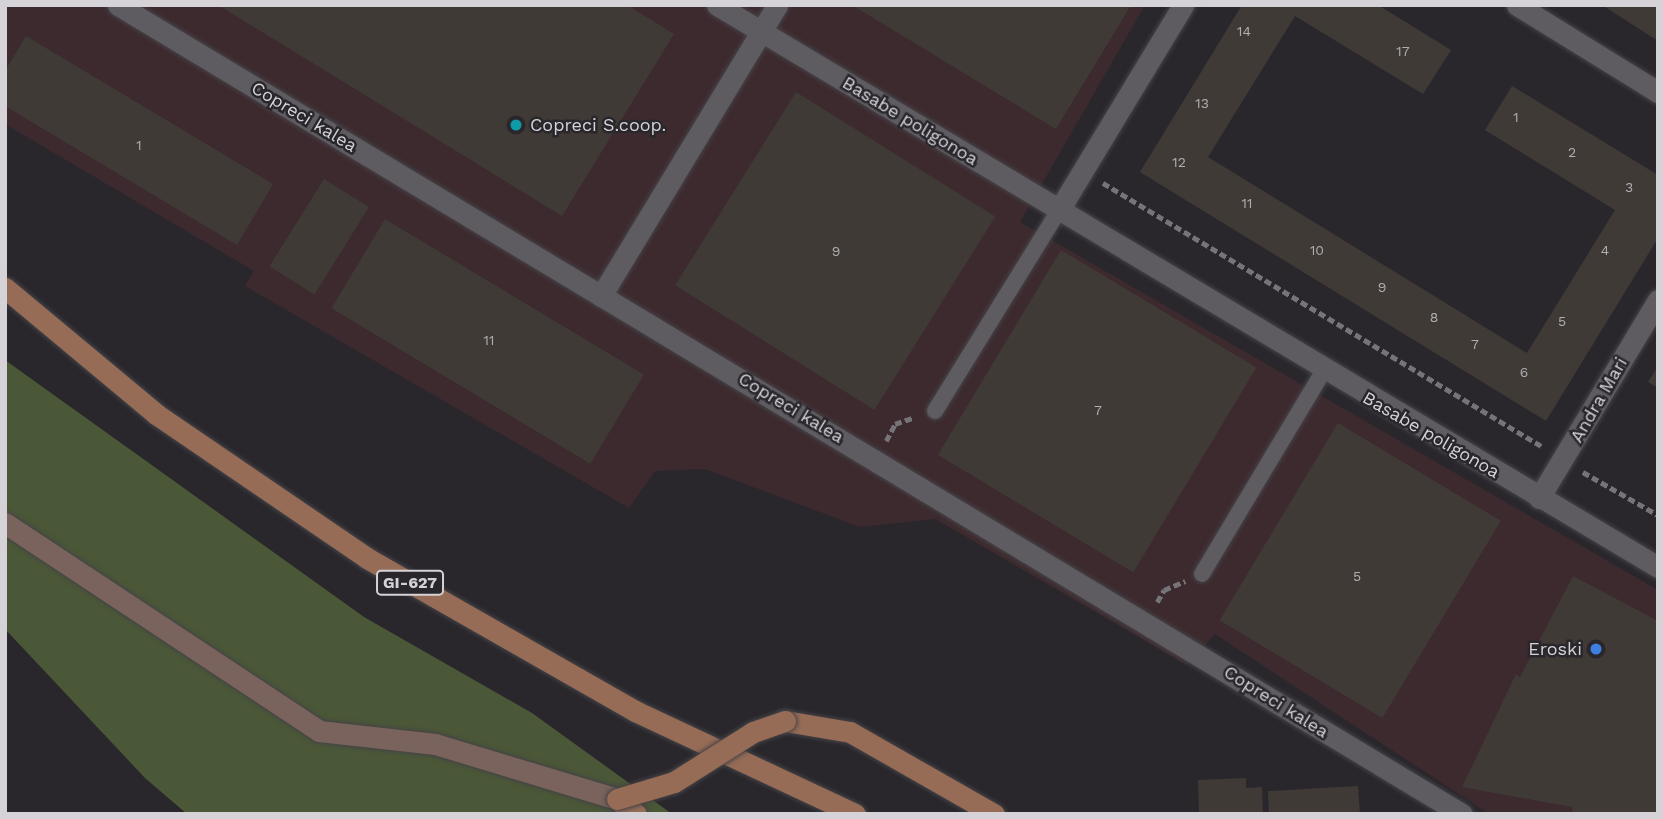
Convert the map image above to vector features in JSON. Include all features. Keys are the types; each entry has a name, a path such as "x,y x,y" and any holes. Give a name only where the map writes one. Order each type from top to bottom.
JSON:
{"main road":[{"name":"GI-627","path":"5,288 156,414 367,558 635,711 855,814"},
{"path":"616,806 674,782 753,732 785,720 850,732 993,814"},
{"path":"616,806 636,814"}],"street":[{"name":"Copreci kalea","path":"118,5 1462,814"},
{"name":"Basabe poligonoa","path":"717,5 1323,372 1656,563"},
{"path":"601,296 777,5"},
{"path":"1059,210 1183,5"},
{"path":"1517,5 1658,92"},
{"name":"Andra Mari","path":"1539,498 1658,300"},
{"path":"5,523 319,731 435,744 616,806"}],"lane":[{"path":"935,411 1059,210"},
{"path":"1202,574 1323,372"}],"path":[{"path":"1081,170 1658,516"},
{"path":"884,445 895,424 935,411"},
{"path":"1153,611 1164,590 1202,574"}],"shaded area":[{"path":"5,5 1145,5 1020,222 1658,590 1658,814 1489,814 1215,634 1187,665 935,519 860,527 705,469 655,471 629,508 245,286 254,271 5,124"}],"green space":[{"path":"5,360 364,617 532,713 672,814 187,814 145,778 5,629"}],"building":[{"name":"Copreci S.coop.","path":"218,5 627,5 674,34 562,216"},
{"path":"852,5 1131,5 1056,129"},
{"path":"1242,5 1378,5 1451,50 1423,94 1295,16 1208,157 1527,353 1615,210 1485,130 1512,86 1658,175 1658,238 1546,421 1140,172"},
{"path":"1602,5 1658,5 1658,41"},
{"path":"26,36 273,184 237,245 5,106 5,71"},
{"path":"796,92 995,217 874,410 675,285"},
{"path":"324,179 369,207 314,294 269,266"},
{"path":"385,219 644,375 590,464 331,308"},
{"path":"1061,250 1256,367 1133,572 938,455"},
{"path":"1658,366 1658,388 1648,382"},
{"path":"1338,423 1501,521 1382,718 1220,620"},
{"path":"1573,576 1658,621 1658,814 1573,814 1572,807 1462,787 1516,674 1520,677"},
{"path":"1246,778 1246,788 1262,787 1263,814 1199,814 1198,780"},
{"path":"1358,786 1360,814 1269,814 1268,791"}],"place":[{"name":"Copreci S.coop.","path":"516,125"},
{"name":"Eroski","path":"1596,649"}]}
